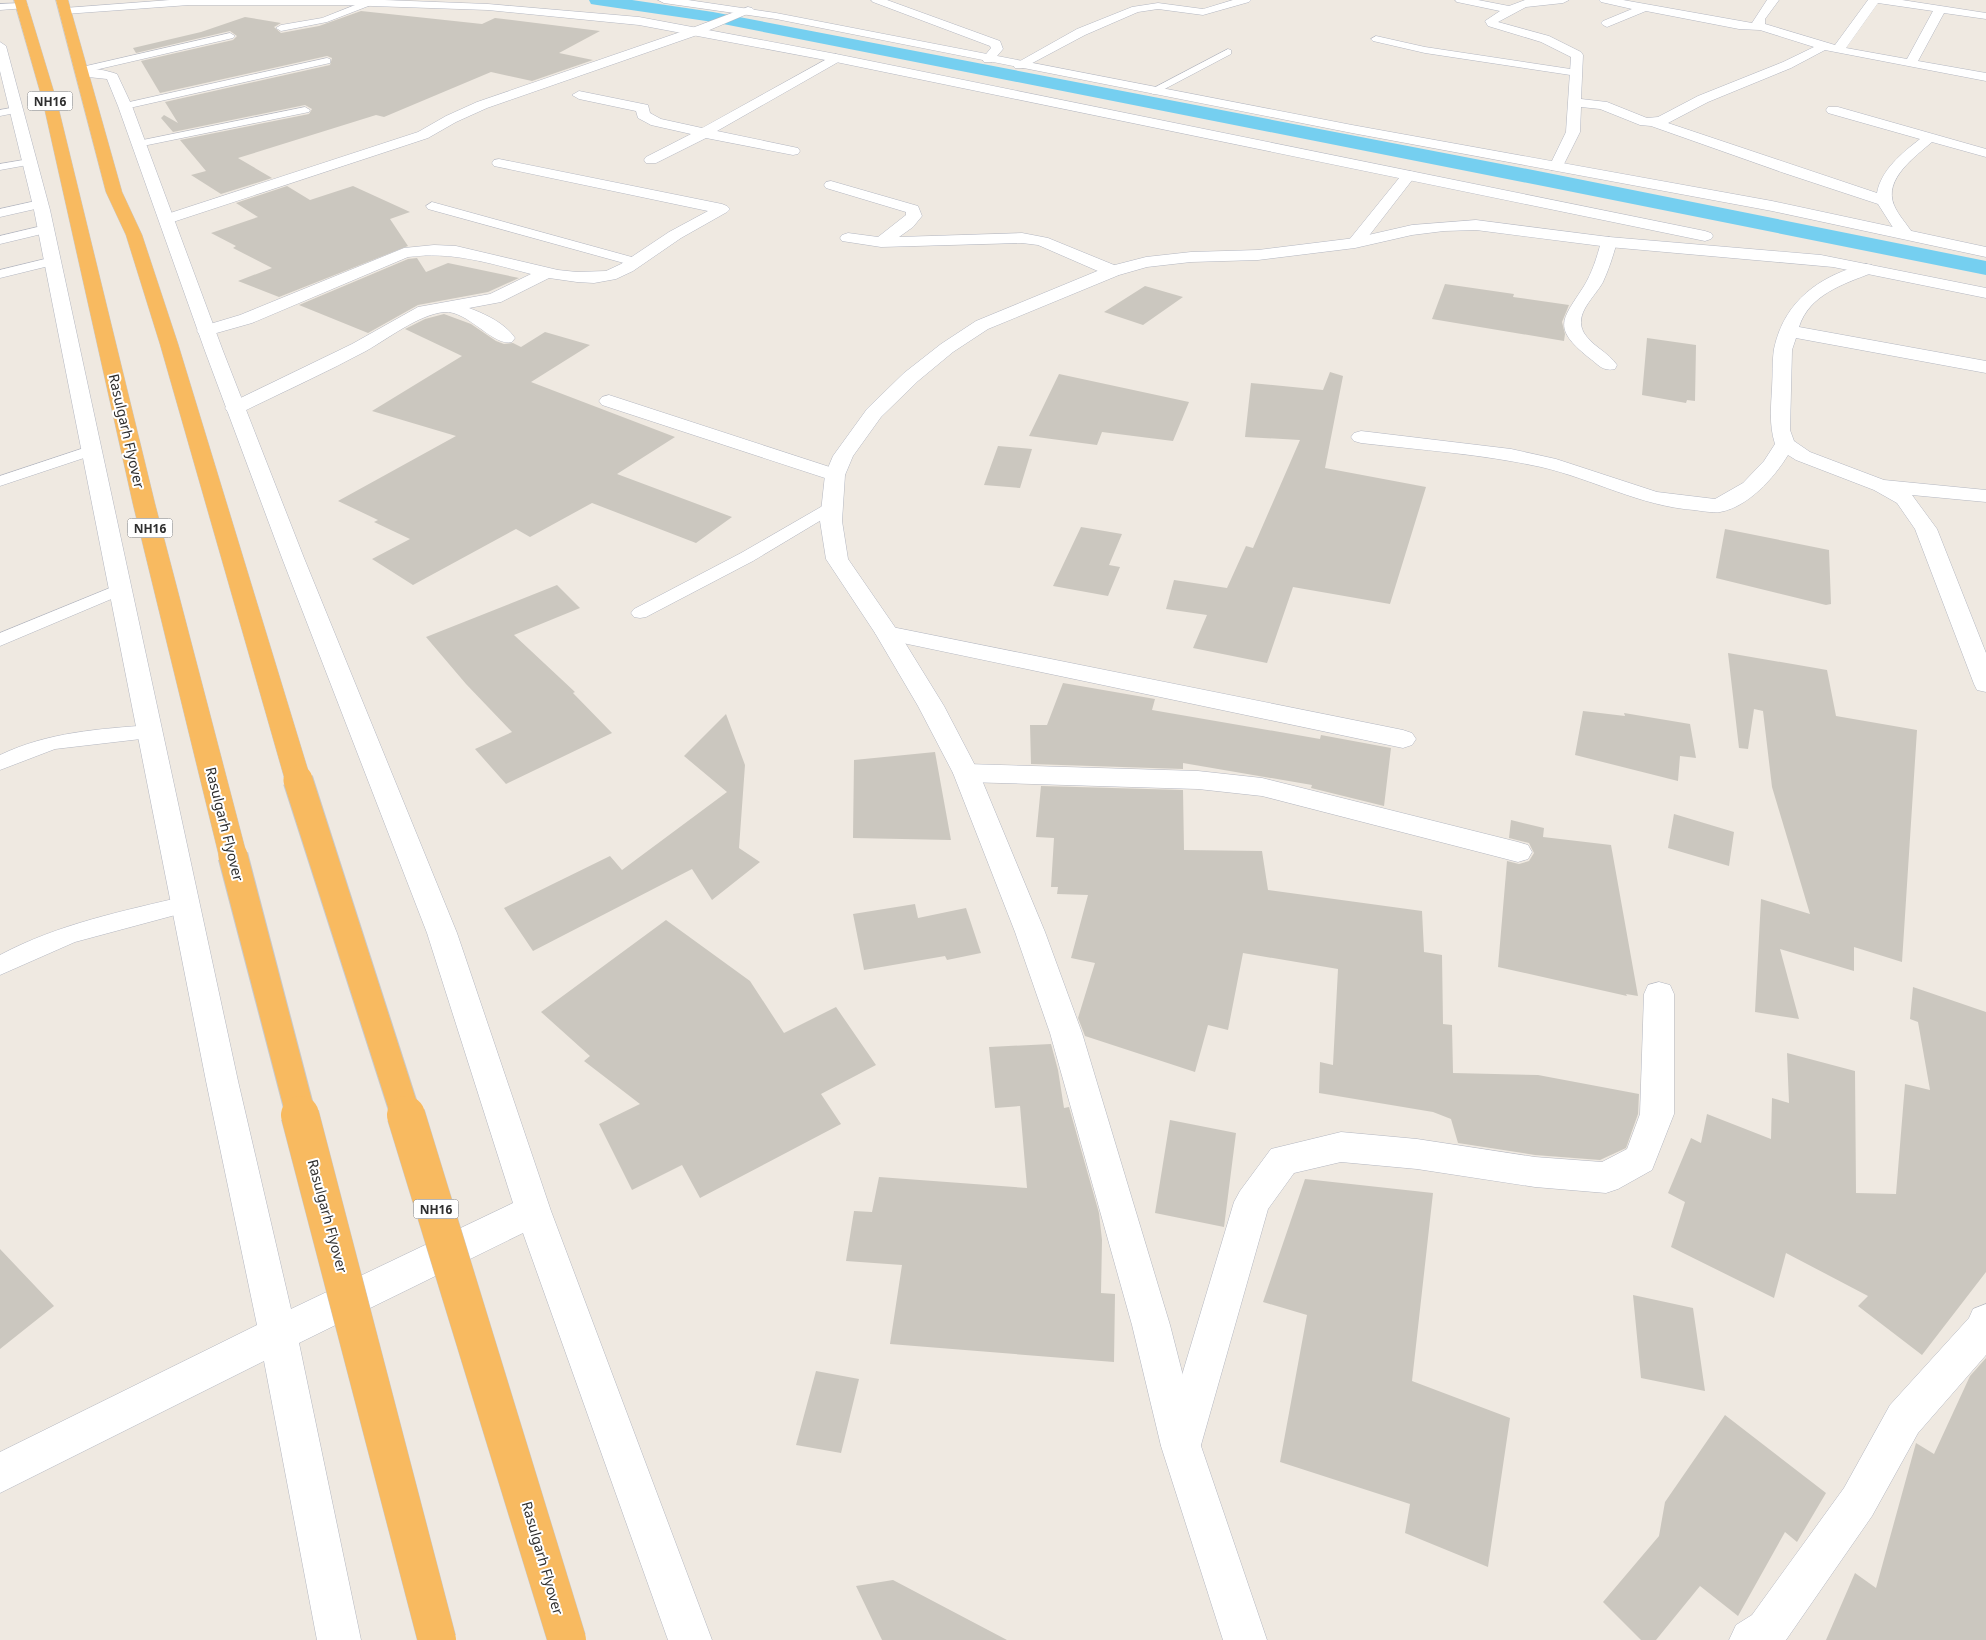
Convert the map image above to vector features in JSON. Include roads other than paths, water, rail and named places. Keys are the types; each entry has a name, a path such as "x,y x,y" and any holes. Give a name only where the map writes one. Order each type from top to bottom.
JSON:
{"highway":[{"name":"Rasulgarh Flyover","path":"21,3 50,102 53,210 149,524 437,1640"},
{"name":"NH16","path":"63,5 82,71"},
{"name":"Rasulgarh Flyover","path":"82,71 114,192 134,235 169,344 298,780 433,1199 567,1640"}],"street":[{"path":"664,0 748,10 1154,91 1772,206 1905,234 1960,250 1986,252"},
{"path":"877,0 996,44 997,49 988,59"},
{"path":"1123,0 1148,6 1203,12 1245,0"},
{"path":"1461,0 1511,10"},
{"path":"1556,166 1573,132 1577,55 1570,50 1531,35 1492,24 1491,20 1532,2 1564,0"},
{"path":"1605,0 1739,26 1761,27 1838,50 1986,77"},
{"path":"1761,27 1758,19 1773,0"},
{"path":"1838,50 1874,0"},
{"path":"1879,0 1933,5 1986,16"},
{"path":"63,5 189,2 368,3 488,7 574,14 701,29 1986,293"},
{"path":"0,8 21,3"},
{"path":"1910,64 1933,5"},
{"path":"1019,65 1081,32 1148,6"},
{"path":"1607,23 1646,7"},
{"path":"167,219 423,135 450,119 482,105 701,29 748,10"},
{"path":"0,46 8,112 29,162 53,210 53,261 122,588 222,1081 278,1334 339,1640"},
{"path":"1653,122 1660,121 1703,99 1787,65 1824,46"},
{"path":"650,160 704,133 836,58"},
{"path":"82,71 105,74 112,77 125,106 235,408 296,567 442,933 533,1211 690,1640"},
{"path":"579,95 643,108 642,115 656,122 793,151"},
{"path":"1576,102 1602,105 1637,119 1653,122 1884,201"},
{"path":"1833,110 1986,152"},
{"path":"1905,234 1884,201 1885,188 1901,162 1930,137"},
{"path":"206,331 246,319 404,253 431,249 464,252 548,272 589,277 610,275 635,262 674,235 722,209 499,163"},
{"path":"1355,243 1409,175"},
{"path":"831,185 913,209 914,216 881,242"},
{"path":"1245,1640 1181,1446 1151,1325 1066,1033 1030,932 966,773 931,706 887,634 837,559 831,521 835,475 843,456 874,413 911,377 947,348 982,325 1113,271 1146,262 1191,257 1258,255 1355,243 1412,230 1444,226 1476,226 1610,242 1839,263"},
{"path":"848,238 881,242 1022,238 1049,244 1113,271"},
{"path":"1608,365 1601,356 1578,337 1573,329 1574,316 1579,304 1592,287 1610,242"},
{"path":"1903,276 1960,250"},
{"path":"1866,269 1827,284 1808,299 1792,322 1783,350 1780,430 1785,444 1803,456 1881,486 1904,499 1926,529 1986,684"},
{"path":"235,408 358,348 424,311 447,306 472,304 495,298 548,272"},
{"path":"447,306 478,317 492,325 506,338"},
{"path":"1789,331 1986,367"},
{"path":"609,402 835,475"},
{"path":"1361,437 1511,455 1548,463 1653,498 1718,506 1732,500 1750,487 1772,465 1785,444"},
{"path":"1881,486 1986,496"},
{"path":"887,634 1403,739"},
{"path":"966,773 1179,779 1262,787 1518,852"},
{"path":"1181,1446 1252,1202 1283,1160 1341,1147 1417,1154 1535,1172 1606,1178 1640,1159 1657,1114 1659,994"},
{"path":"0,1473 278,1334 533,1211"},
{"path":"1751,1640 1767,1630 1858,1502 1904,1419 1983,1330 1986,1322"}],"lane":[{"path":"281,28 324,20 368,3"},
{"path":"82,71 230,36"},
{"path":"1376,39 1425,50 1577,73"},
{"path":"1154,91 1228,52"},
{"path":"125,106 327,61"},
{"path":"138,144 305,110"},
{"path":"0,167 29,162"},
{"path":"432,206 635,262"},
{"path":"0,213 53,210"},
{"path":"0,240 53,210"},
{"path":"0,274 53,261"},
{"path":"0,481 93,450"},
{"path":"640,613 747,557 832,507"},
{"path":"0,640 122,588"},
{"path":"0,763 46,743 76,737 151,732"},
{"path":"0,966 67,935 186,904"}],"waterway":[{"path":"597,0 713,17 1548,180 1986,268"}]}
